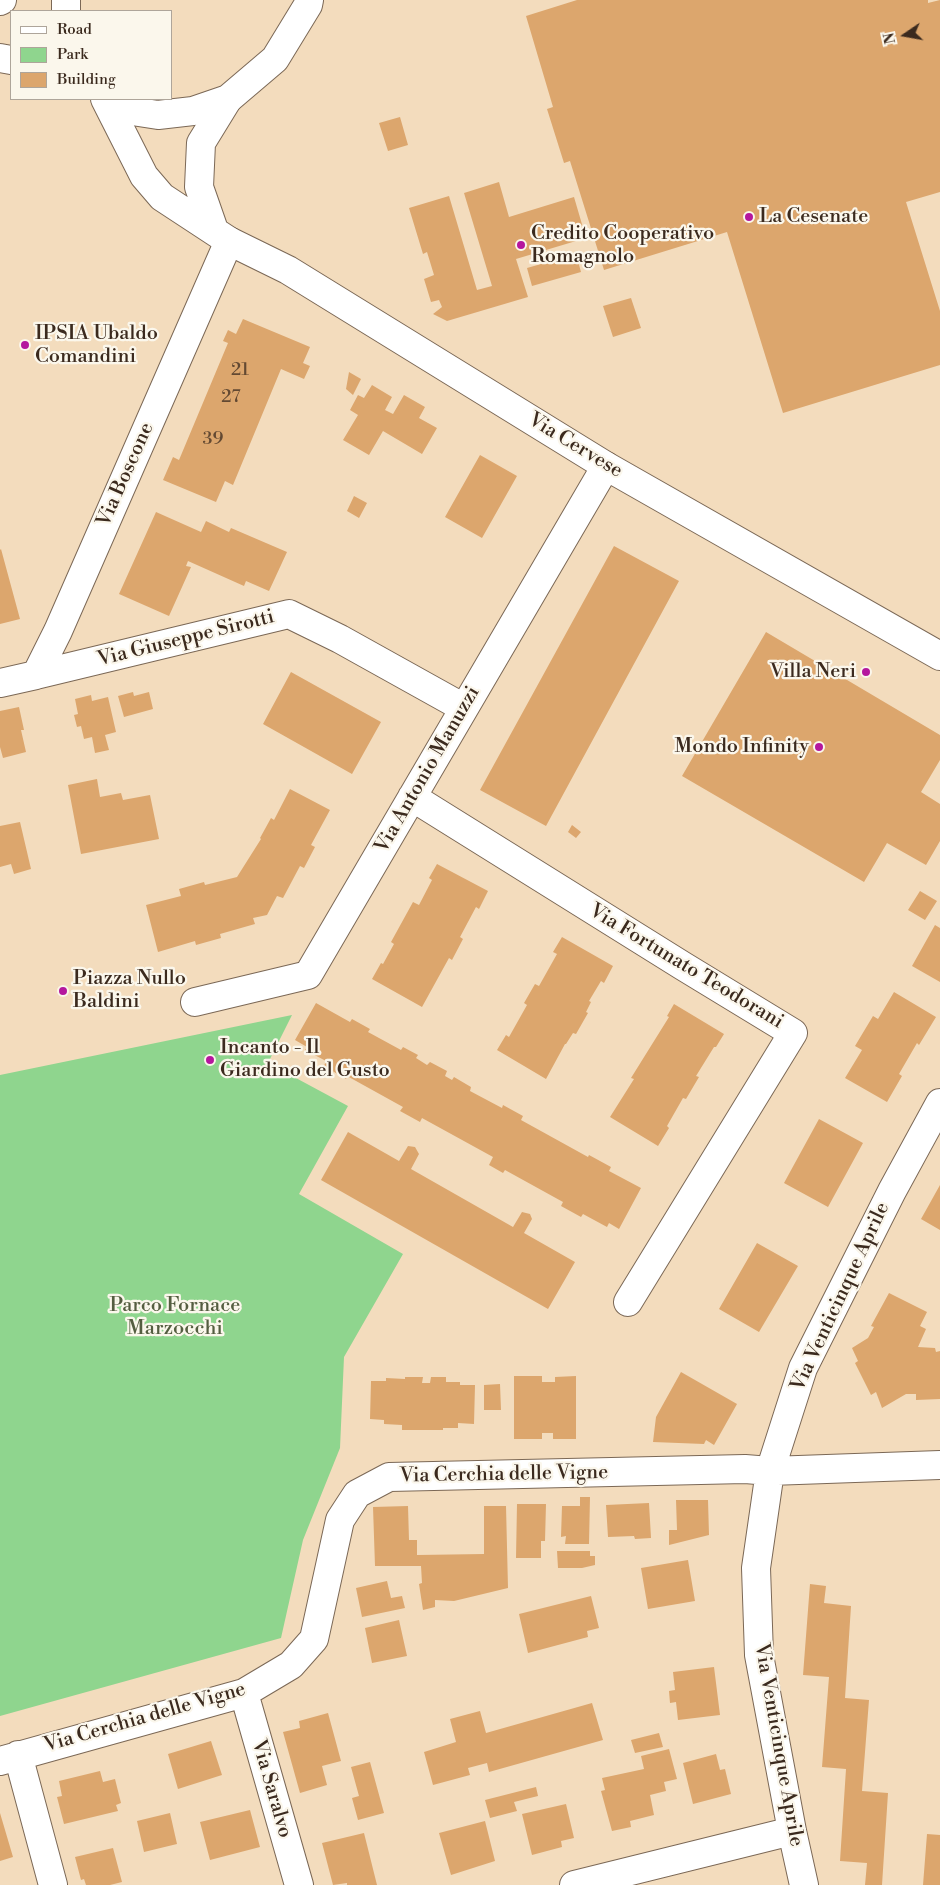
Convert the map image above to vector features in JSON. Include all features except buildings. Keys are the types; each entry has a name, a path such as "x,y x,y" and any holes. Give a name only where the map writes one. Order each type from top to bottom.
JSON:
{"street":[{"path":"222,236 199,188 201,143 228,99 275,59 308,5 309,0"},
{"path":"109,100 132,111 158,115 193,111 228,99"},
{"name":"Via Cervese","path":"107,100 144,176 162,197 222,236 288,270 606,466 940,656"},
{"name":"Via Boscone","path":"36,675 58,631 222,236"},
{"name":"Via Antonio Manuzzi","path":"195,1002 308,975 606,466"},
{"name":"Via Giuseppe Sirotti","path":"36,675 289,614 340,638 464,708"},
{"path":"0,683 36,675"},
{"name":"Via Fortunato Teodorani","path":"412,797 793,1033 628,1302"},
{"name":"Via Venticinque Aprile","path":"804,1885 759,1655 756,1568 770,1470 803,1368 892,1191 940,1103"},
{"name":"Via Cerchia delle Vigne","path":"9,1758 244,1692 291,1665 314,1640 340,1520 357,1494 389,1477 940,1465"},
{"name":"Via Saralvo","path":"244,1692 299,1885"},
{"path":"9,1758 52,1885"},
{"path":"574,1885 792,1831"}],"green space":[{"name":"Parco Fornace Marzocchi","path":"292,1015 268,1063 348,1106 299,1194 403,1254 344,1357 340,1448 303,1540 281,1638 0,1716 0,1075"}],"place":[{"name":"La Cesenate","path":"749,217"},
{"name":"Credito Cooperativo Romagnolo","path":"521,245"},
{"name":"IPSIA Ubaldo Comandini","path":"25,345"},
{"name":"Villa Neri","path":"866,672"},
{"name":"Mondo Infinity","path":"819,747"},
{"name":"Piazza Nullo Baldini","path":"63,991"},
{"name":"Incanto - Il Giardino del Gusto","path":"210,1060"}]}
